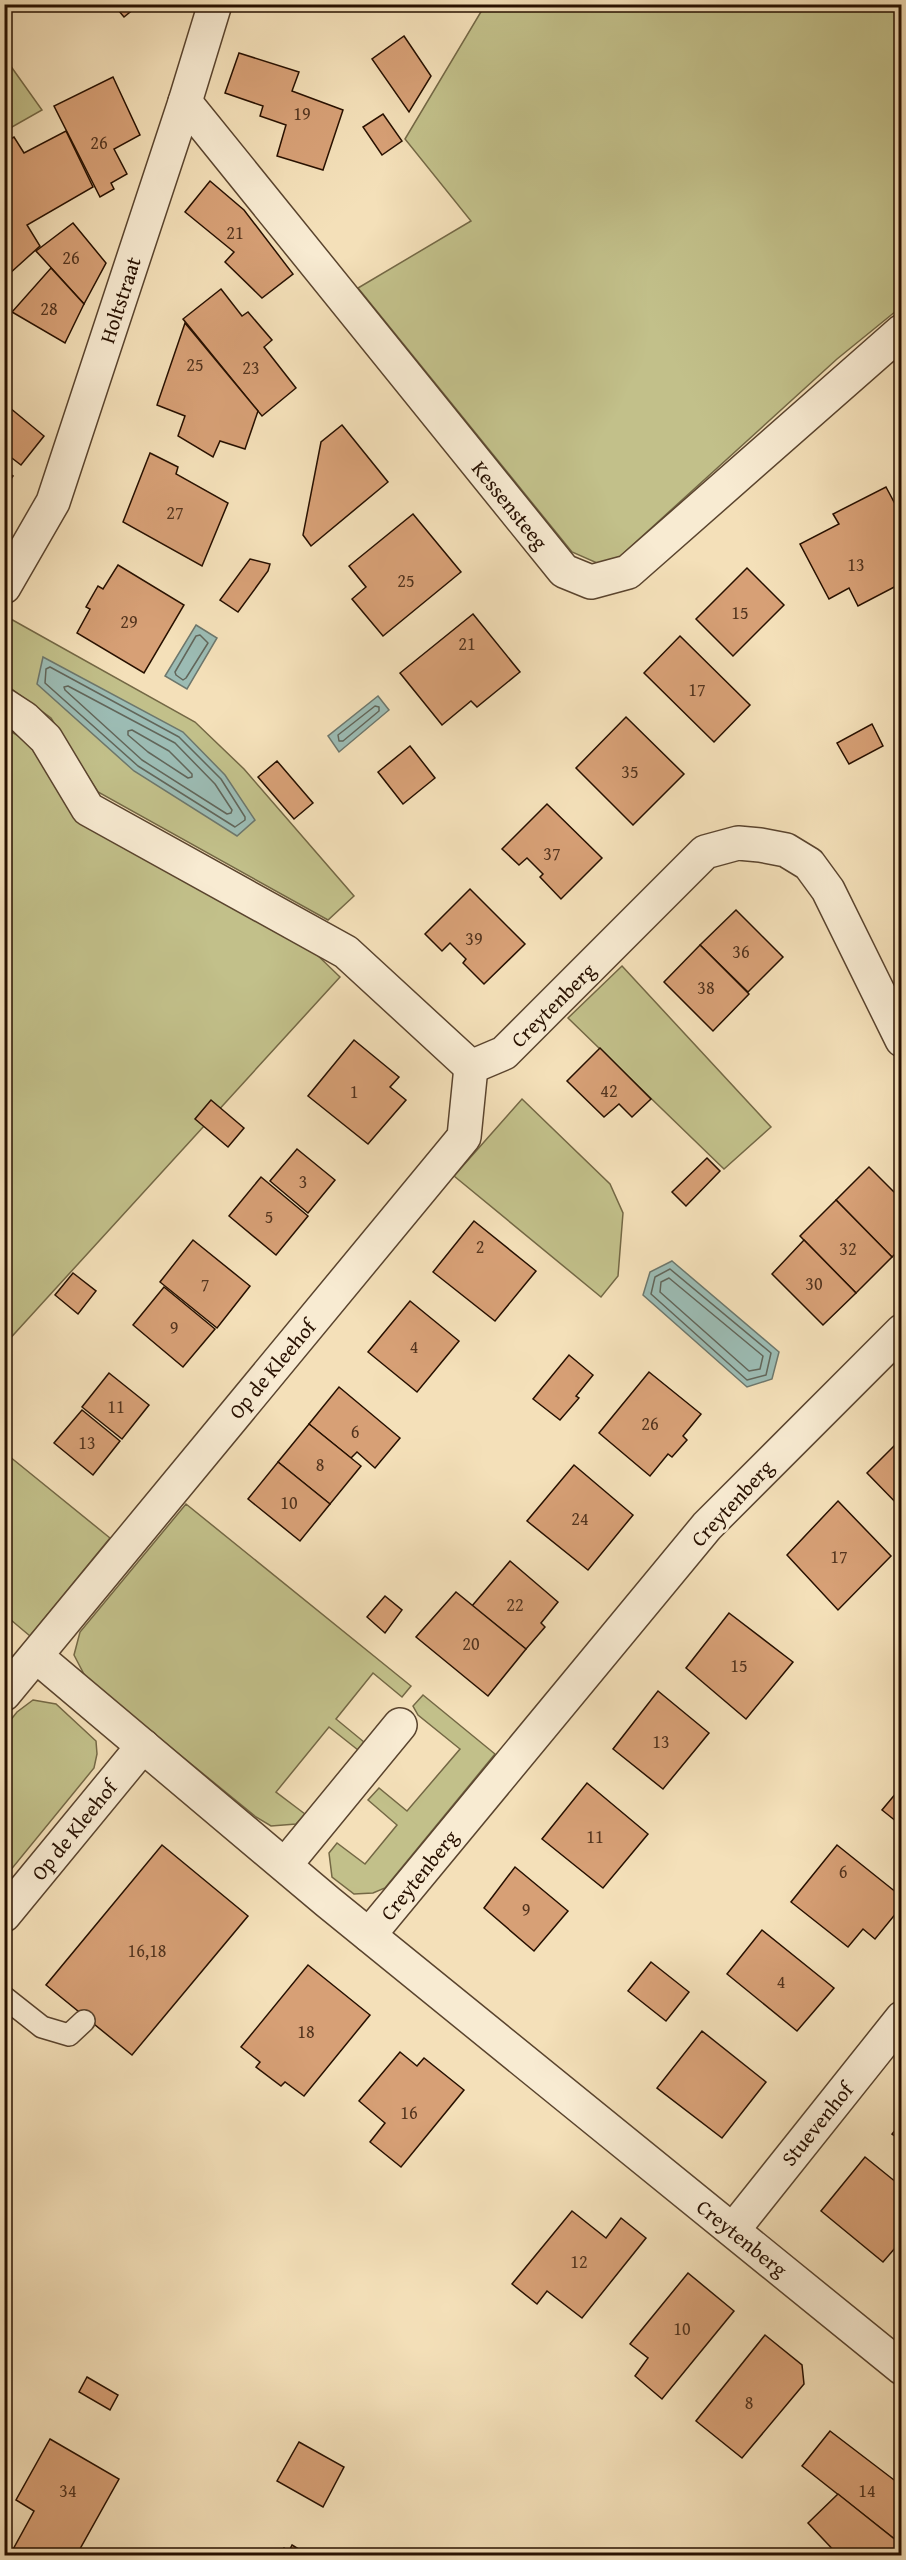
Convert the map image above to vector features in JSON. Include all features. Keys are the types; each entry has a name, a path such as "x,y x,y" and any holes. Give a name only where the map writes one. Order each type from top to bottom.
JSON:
{"street":[{"name":"Holtstraat","path":"4,587 53,502 215,4"},
{"name":"Kessensteeg","path":"185,102 564,571 591,582 628,572 902,331"},
{"path":"4,705 24,718 46,740 88,809 346,952 471,1067"},
{"name":"Creytenberg","path":"471,1067 504,1053 705,852 738,843 786,850 809,864 828,890 902,1040"},
{"name":"Op de Kleehof","path":"4,1694 464,1137 471,1067"},
{"name":"Creytenberg","path":"902,1331 707,1526 369,1935 902,2368"},
{"path":"36,1656 369,1935"},
{"path":"285,1865 400,1725"},
{"name":"Op de Kleehof","path":"4,1915 143,1746"},
{"name":"Stuevenhof","path":"733,2230 902,2018"}],"lane":[{"path":"4,1997 42,2026 69,2035 84,2021"}],"shaded area":[{"path":"898,4 901,11 901,307 837,359 615,561 597,563 572,552 358,288 471,221 405,139 485,5"},
{"path":"5,58 42,110 4,131"},
{"path":"9,618 195,722 244,769 354,896 328,920 98,792 51,718 5,684 4,626"},
{"path":"5,728 27,741 76,816 312,950 340,977 5,1344"},
{"path":"622,966 771,1127 724,1169 568,1018"},
{"path":"522,1099 610,1184 623,1213 618,1276 601,1297 454,1176"},
{"path":"4,1452 110,1538 30,1636 5,1615"},
{"path":"186,1504 411,1686 402,1697 373,1673 336,1719 364,1742 358,1750 329,1727 276,1792 305,1814 296,1824 271,1826 256,1817 86,1678 74,1655 80,1632"},
{"path":"423,1695 495,1754 385,1888 373,1893 354,1894 332,1877 329,1853 337,1843 365,1864 397,1825 368,1800 379,1788 407,1811 460,1749 418,1715 413,1706"},
{"path":"33,1700 56,1704 96,1741 97,1754 94,1768 5,1877 5,1727 17,1712"}],"water":[{"path":"196,625 217,638 187,689 165,676"},
{"path":"43,657 183,732 225,775 255,820 237,836 134,771 37,684"},
{"path":"378,696 389,710 339,752 328,736"},
{"path":"672,1261 779,1352 772,1379 747,1387 643,1295 650,1272"}],"building":[{"path":"113,4 140,4 124,17"},
{"path":"404,36 431,76 409,112 372,59"},
{"path":"239,53 299,72 292,91 343,110 323,170 277,156 286,125 260,116 263,106 225,93"},
{"path":"113,77 140,135 114,149 127,174 111,183 114,189 100,197 54,106"},
{"path":"383,114 402,141 382,155 363,127"},
{"path":"66,131 93,187 27,225 40,246 8,275 4,270 4,143 14,137 24,153"},
{"path":"210,181 244,210 293,274 262,298 225,262 234,252 185,212"},
{"path":"73,223 106,263 84,304 36,251"},
{"path":"51,268 84,304 65,343 12,312"},
{"path":"221,289 242,316 248,312 272,340 264,347 296,388 262,416 183,319"},
{"path":"185,323 258,411 245,449 220,441 213,457 178,436 185,416 157,405"},
{"path":"4,403 44,436 21,465 4,452"},
{"path":"342,425 388,482 311,546 303,535 321,442"},
{"path":"150,453 178,467 176,474 228,503 202,566 123,522"},
{"path":"4,470 13,476 4,489"},
{"path":"886,487 902,517 902,583 858,606 849,588 829,599 800,544 839,524 833,514"},
{"path":"413,514 461,572 383,636 352,599 366,587 349,566"},
{"path":"250,559 270,564 268,571 238,612 220,600"},
{"path":"118,565 184,605 144,673 77,633 90,609 86,607 98,586 103,589"},
{"path":"747,568 784,605 733,656 696,619"},
{"path":"473,614 520,672 477,707 471,701 442,725 400,673"},
{"path":"680,636 750,705 714,742 644,673"},
{"path":"626,717 684,774 633,825 576,768"},
{"path":"872,724 883,746 849,764 837,743"},
{"path":"410,746 435,778 403,804 378,772"},
{"path":"277,761 313,803 294,819 258,777"},
{"path":"547,804 602,858 561,899 540,877 543,874 527,858 519,865 502,849"},
{"path":"470,889 525,944 484,984 463,963 466,959 450,943 442,951 425,934"},
{"path":"736,910 783,957 748,992 700,945"},
{"path":"700,945 749,994 713,1031 664,982"},
{"path":"354,1040 399,1077 390,1087 406,1100 368,1144 308,1096"},
{"path":"600,1048 651,1099 632,1117 619,1104 604,1117 567,1081"},
{"path":"211,1100 244,1128 228,1147 195,1119"},
{"path":"297,1149 335,1180 308,1213 270,1181"},
{"path":"707,1158 720,1171 686,1206 672,1192"},
{"path":"869,1167 902,1200 902,1247 892,1257 836,1200"},
{"path":"261,1177 308,1216 276,1255 229,1216"},
{"path":"836,1200 892,1257 856,1293 800,1236"},
{"path":"474,1221 536,1271 495,1321 433,1272"},
{"path":"193,1240 250,1286 217,1328 160,1282"},
{"path":"804,1240 856,1293 823,1325 772,1274"},
{"path":"73,1273 96,1291 78,1314 55,1295"},
{"path":"164,1287 215,1329 183,1367 133,1325"},
{"path":"410,1301 459,1341 417,1392 368,1352"},
{"path":"569,1355 593,1375 576,1396 579,1398 560,1420 533,1399"},
{"path":"649,1372 701,1414 683,1436 687,1440 672,1457 668,1454 650,1476 599,1433"},
{"path":"109,1373 149,1405 122,1439 82,1407"},
{"path":"339,1387 400,1438 375,1468 357,1452 351,1458 309,1424"},
{"path":"82,1410 120,1441 93,1475 54,1443"},
{"path":"309,1424 361,1466 330,1504 278,1462"},
{"path":"902,1438 902,1509 867,1473"},
{"path":"278,1462 330,1504 300,1541 248,1499"},
{"path":"574,1465 633,1515 588,1570 527,1521"},
{"path":"838,1501 891,1556 838,1610 787,1555"},
{"path":"510,1561 558,1602 541,1623 545,1627 526,1649 472,1606"},
{"path":"456,1592 526,1649 488,1696 416,1637"},
{"path":"385,1596 402,1610 385,1633 367,1617"},
{"path":"729,1613 793,1662 746,1719 686,1668"},
{"path":"658,1691 709,1733 663,1789 613,1749"},
{"path":"587,1783 648,1834 603,1888 542,1839"},
{"path":"902,1786 902,1826 882,1810"},
{"path":"162,1845 248,1916 132,2055 46,1985"},
{"path":"837,1845 902,1897 902,1906 875,1939 863,1929 848,1947 791,1902"},
{"path":"515,1867 568,1911 534,1951 484,1908"},
{"path":"762,1930 834,1988 797,2031 727,1974"},
{"path":"651,1962 689,1992 666,2021 628,1991"},
{"path":"308,1965 370,2015 304,2096 285,2082 281,2086 256,2067 260,2062 241,2047"},
{"path":"702,2031 766,2082 722,2138 657,2088"},
{"path":"400,2052 417,2066 424,2058 464,2090 401,2167 370,2142 385,2123 359,2101"},
{"path":"902,2122 902,2141 892,2134"},
{"path":"865,2157 902,2187 902,2240 883,2262 821,2211"},
{"path":"572,2211 606,2238 621,2218 646,2238 582,2318 547,2291 537,2304 512,2284"},
{"path":"688,2273 734,2311 662,2399 635,2376 648,2358 630,2344"},
{"path":"765,2335 802,2365 804,2384 742,2458 696,2421"},
{"path":"87,2377 118,2395 110,2410 79,2392"},
{"path":"830,2431 902,2486 902,2545 802,2466"},
{"path":"50,2439 119,2479 76,2556 15,2556 11,2553 34,2511 16,2500"},
{"path":"299,2442 344,2467 323,2507 277,2481"},
{"path":"838,2494 902,2545 902,2556 839,2556 808,2523"},
{"path":"292,2545 310,2556 280,2556 284,2548 289,2551"}]}
